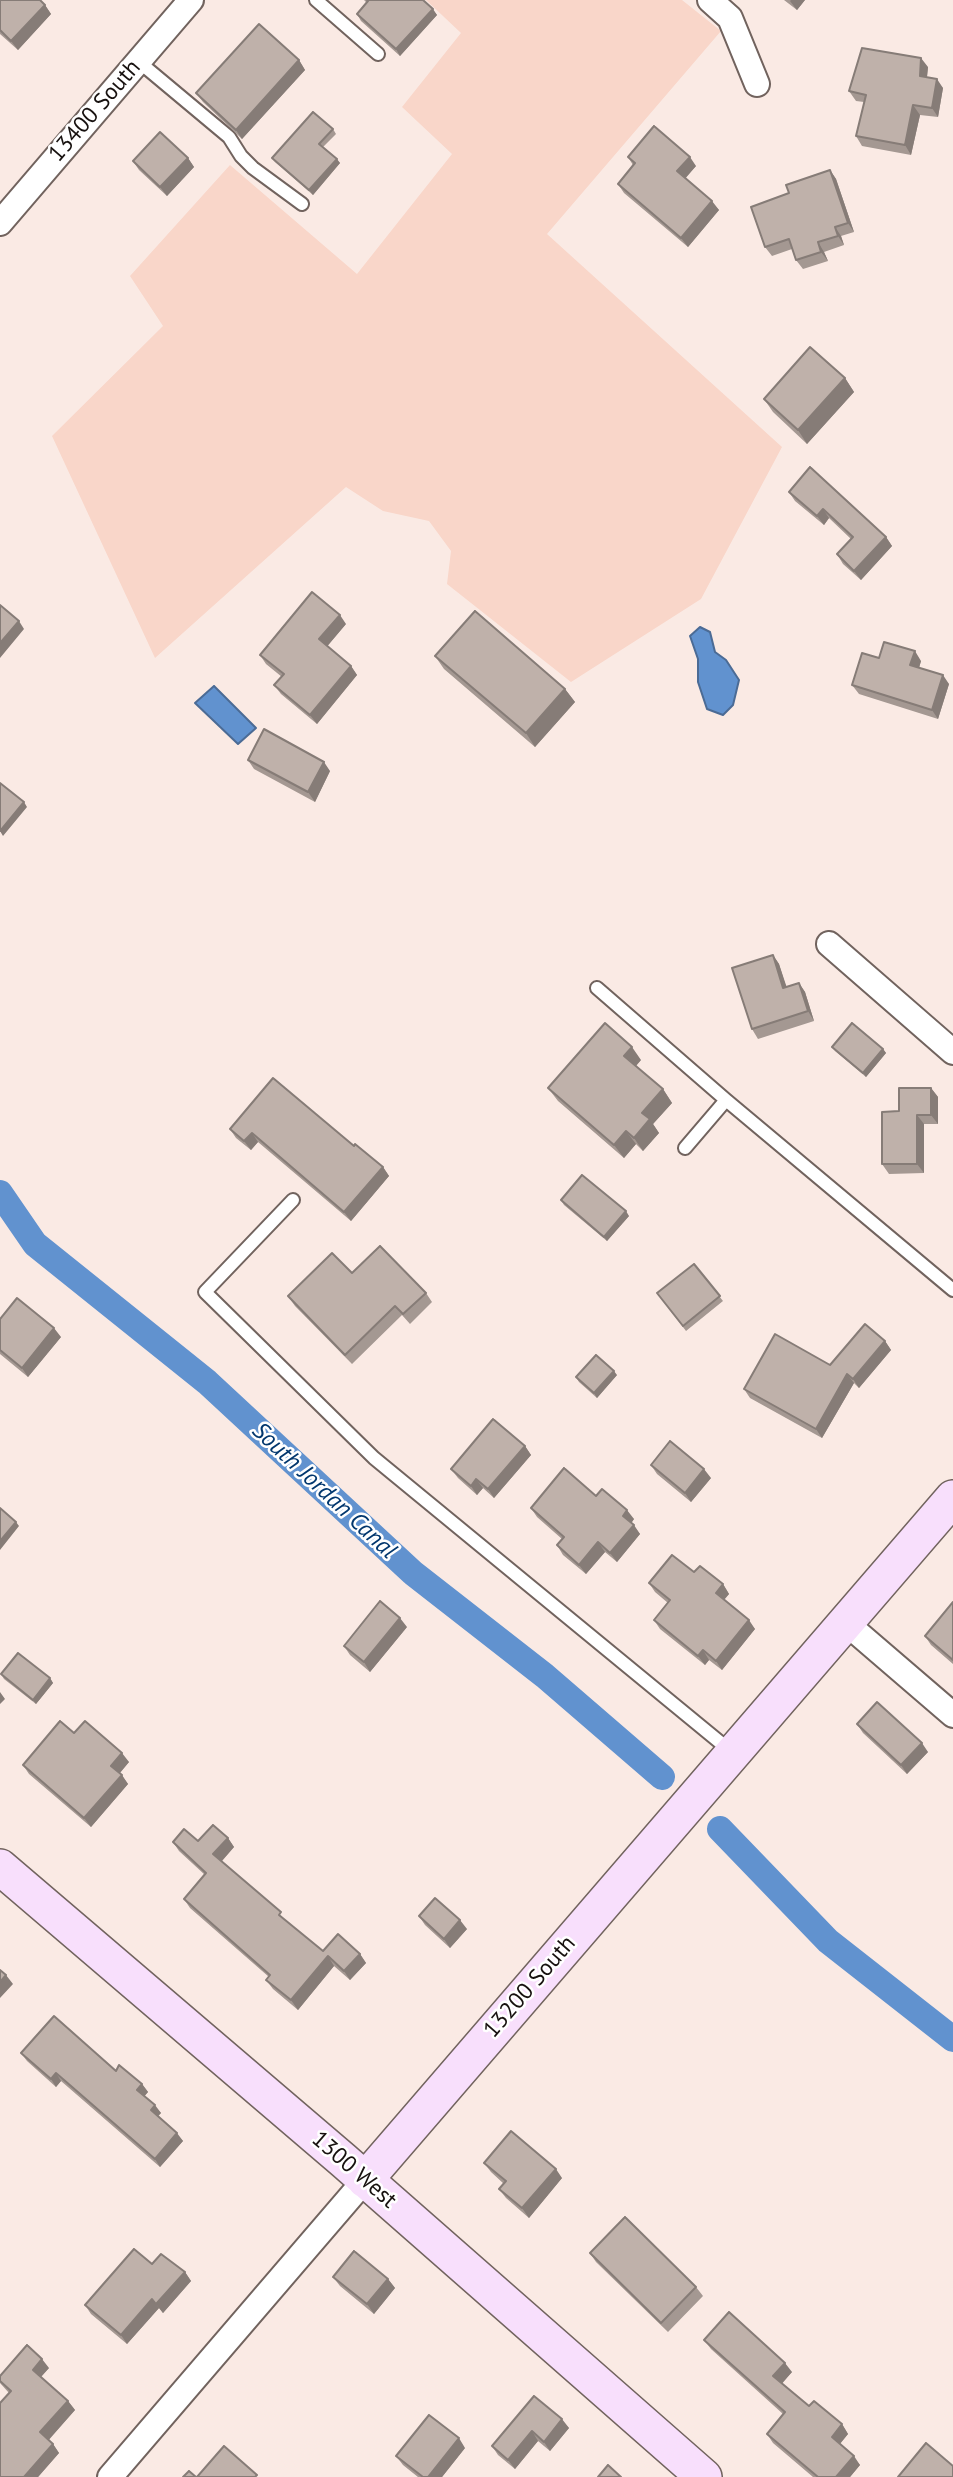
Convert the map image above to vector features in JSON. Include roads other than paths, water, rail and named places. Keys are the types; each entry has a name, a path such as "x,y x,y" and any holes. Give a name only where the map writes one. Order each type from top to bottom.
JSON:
{"street":[{"name":"13400 South","path":"0,223 191,0"},
{"path":"710,0 730,18 757,84"},
{"path":"829,944 953,1052"},
{"name":"13200 South","path":"110,2477 953,1499"},
{"path":"846,1623 953,1716"},
{"name":"1300 West","path":"0,1867 365,2180 704,2477"}],"lane":[{"path":"316,0 378,54"},
{"path":"138,61 229,137 241,156 253,168 302,204"},
{"path":"597,988 953,1290"},
{"path":"685,1148 726,1100"},
{"path":"293,1200 205,1292 374,1458 733,1753"}],"water":[{"path":"700,627 710,632 715,652 726,660 739,680 733,705 723,715 707,709 698,682 698,659 690,636"},
{"path":"214,686 256,728 238,744 195,703"}],"waterway":[{"name":"South Jordan Canal","path":"0,1193 35,1244 207,1382 413,1573 545,1676 662,1777"},
{"name":"South Jordan Canal","path":"720,1829 828,1941 953,2039"}]}
